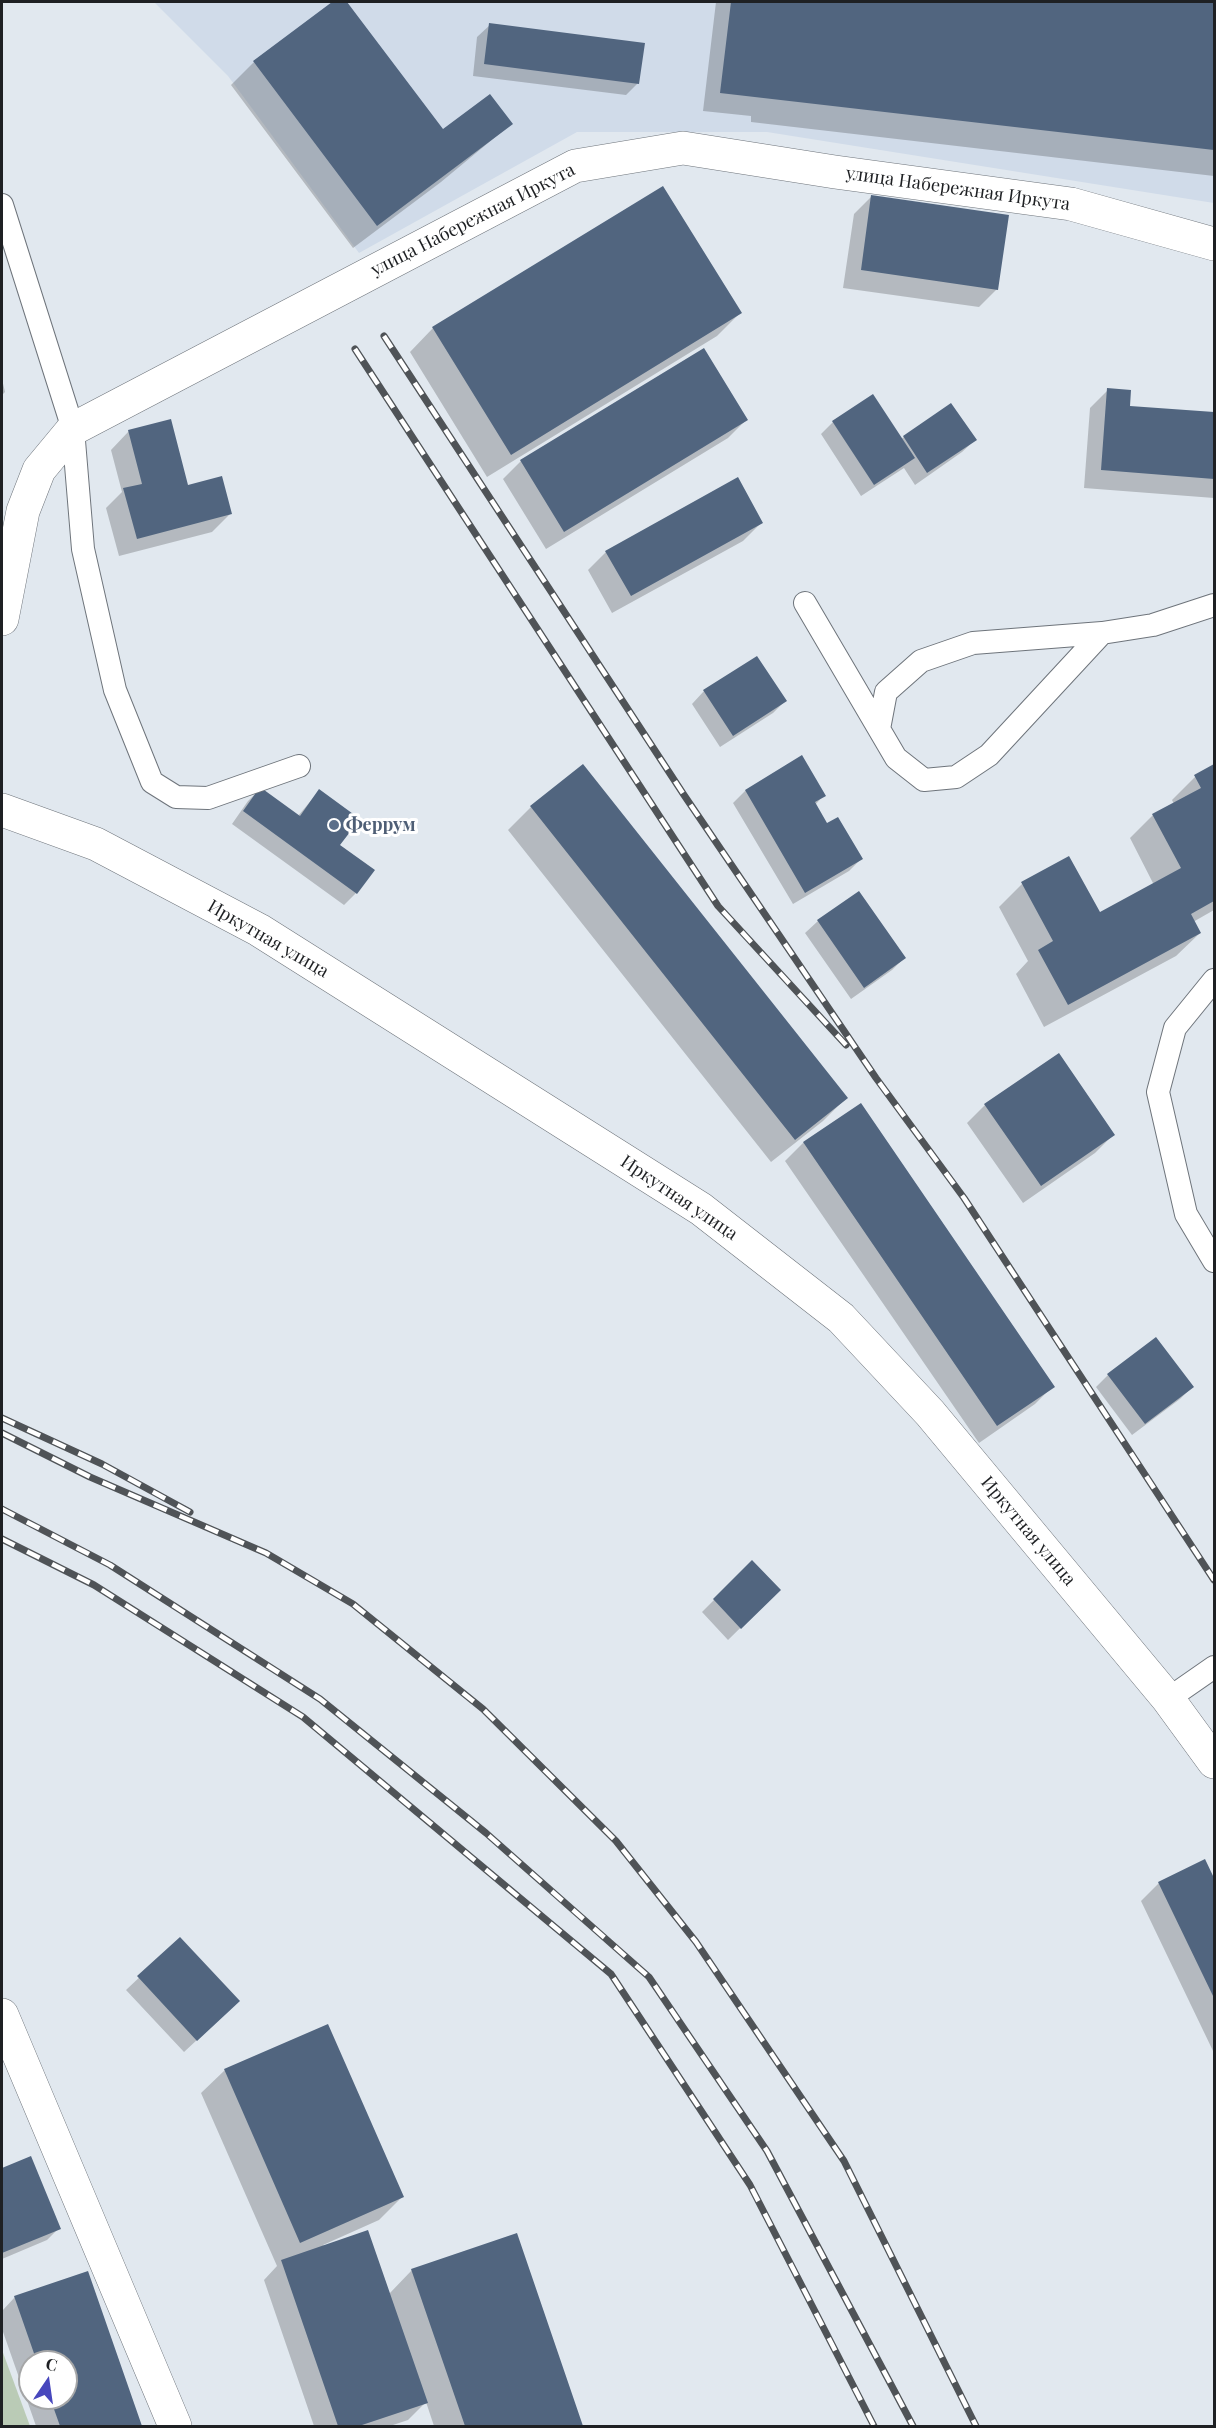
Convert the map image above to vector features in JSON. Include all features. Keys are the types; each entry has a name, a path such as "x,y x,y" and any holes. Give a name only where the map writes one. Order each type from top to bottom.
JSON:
{"street":[{"name":"улица Набережная Иркута","path":"2,619 23,511 39,470 73,429 575,165 683,147 835,172 1071,204 1215,244"},
{"name":"Иркутная улица","path":"2,810 96,844 259,930 701,1209 841,1318 930,1413 1168,1699 1215,1762"},
{"path":"2,2015 174,2427"}],"lane":[{"path":"2,205 73,429 83,549 115,690 152,782 176,797 208,798 299,766"},
{"path":"805,603 897,758 924,780 956,777 989,756 1102,633"},
{"path":"879,729 886,692 921,661 973,643 1102,633 1153,625 1215,605"},
{"path":"1215,980 1174,1028 1158,1092 1186,1214 1215,1261"},
{"path":"1168,1699 1215,1667"}],"shaded area":[{"path":"154,2 1214,2 1214,203 767,132 577,132 359,253 228,76"}],"green space":[{"path":"2,2350 18,2393 18,2410 24,2410 30,2426 2,2426"}],"building":[{"path":"332,2 347,2 443,129 490,94 513,124 377,226 253,61"},
{"path":"731,2 1214,2 1214,150 720,93"},
{"path":"489,23 645,43 639,84 484,64"},
{"path":"663,186 742,313 511,455 432,327"},
{"path":"871,195 1009,215 998,290 861,270"},
{"path":"704,348 748,420 564,532 520,460"},
{"path":"1107,388 1131,390 1130,406 1214,412 1214,479 1101,470"},
{"path":"873,394 915,458 874,485 832,421"},
{"path":"951,403 977,440 927,473 903,436"},
{"path":"171,419 188,485 222,476 232,514 137,539 123,488 142,484 128,430"},
{"path":"738,477 763,523 631,596 605,551"},
{"path":"757,656 787,701 733,736 703,690"},
{"path":"802,755 826,796 815,802 827,823 838,817 863,859 805,893 745,790"},
{"path":"583,764 848,1098 795,1140 530,806"},
{"path":"1214,764 1214,901 1191,914 1201,933 1068,1005 1038,950 1053,941 1021,882 1069,856 1100,912 1181,868 1152,814 1201,788 1194,775"},
{"path":"260,787 300,816 319,789 360,819 340,845 375,870 357,894 243,811"},
{"path":"859,891 906,958 864,988 817,920"},
{"path":"1059,1053 1115,1135 1041,1186 984,1104"},
{"path":"861,1103 1055,1387 997,1426 803,1142"},
{"path":"1156,1337 1194,1387 1145,1424 1107,1374"},
{"path":"752,1560 781,1590 741,1629 713,1599"},
{"path":"1205,1859 1214,1878 1214,1998 1158,1882"},
{"path":"180,1937 240,2001 197,2041 137,1976"},
{"path":"328,2024 404,2197 300,2243 224,2069"},
{"path":"31,2156 61,2229 2,2253 2,2168"},
{"path":"368,2230 428,2403 359,2426 338,2426 281,2260"},
{"path":"517,2233 583,2426 465,2426 411,2269"},
{"path":"88,2271 142,2426 60,2426 54,2410 78,2410 78,2350 33,2350 14,2296"}],"railway":[{"path":"384,336 684,795 876,1078 964,1198 1214,1580"},
{"path":"355,349 718,906 846,1045"},
{"path":"2,1418 102,1464 190,1512"},
{"path":"2,1433 90,1477 266,1553 353,1604 483,1709 616,1841 696,1942 844,2161 976,2426"},
{"path":"2,1509 110,1565 320,1699 486,1833 649,1977 767,2151 913,2426"},
{"path":"2,1539 94,1585 303,1717 611,1974 750,2185 874,2426"}],"place":[{"name":"Феррум","path":"334,825"}]}
